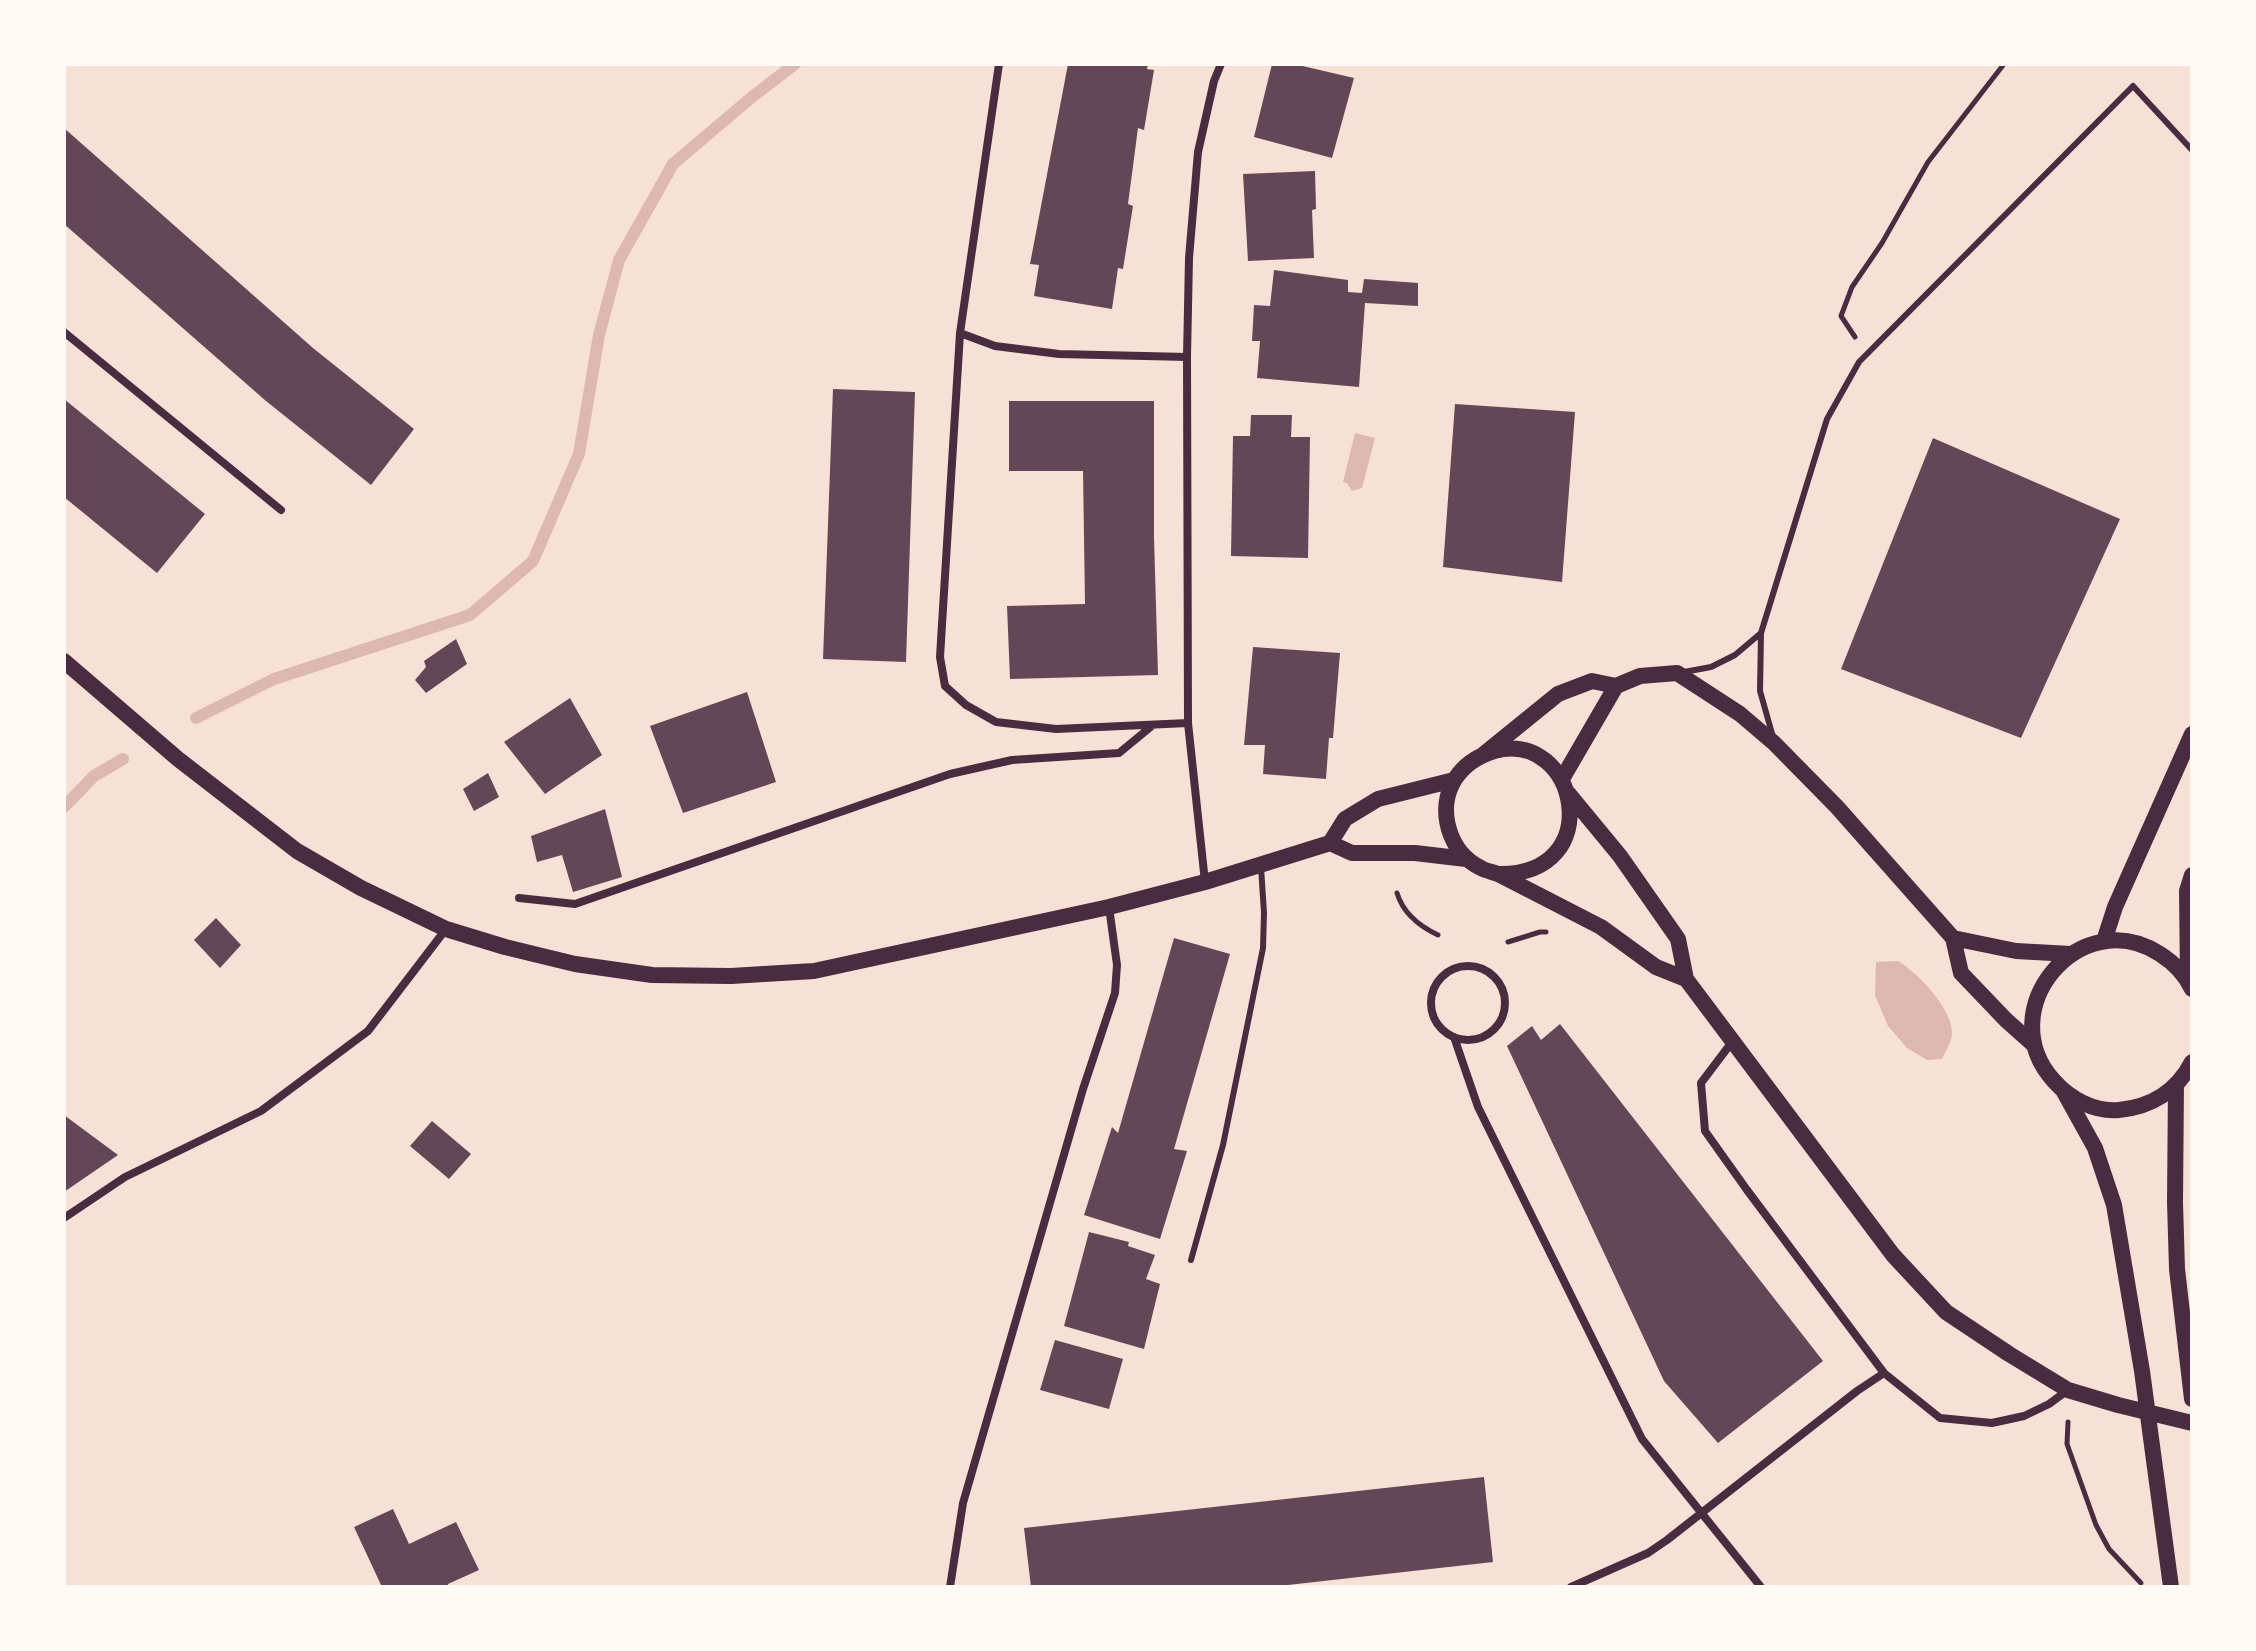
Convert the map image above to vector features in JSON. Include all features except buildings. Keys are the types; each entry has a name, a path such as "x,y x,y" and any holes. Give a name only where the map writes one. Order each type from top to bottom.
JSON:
{"main road":[{"path":"64,661 178,759 297,851 386,902 446,929 505,947 575,964 652,975 731,976 814,971 1109,907 1205,882 1330,843 1352,853 1415,853 1466,859"},
{"path":"1686,979 1656,967 1601,927 1498,874 1481,869 1466,859 1453,842 1446,821 1447,800 1454,780 1468,764 1558,694 1592,681 1616,686 1640,676 1677,673 1740,714 1774,743 1837,807 1953,938 1961,973 2034,1045"},
{"path":"1498,874 1533,870 1549,860 1561,845 1569,827 1570,809 1565,786 1616,686"},
{"path":"2104,941 2115,907 2192,734"},
{"path":"1484,754 1501,749 1519,750 1535,755 1550,766 1620,856 1678,939 1686,979 1893,1255 1946,1312 2068,1390 2192,1423"},
{"path":"1330,843 1345,819 1378,799 1454,780"},
{"path":"2190,985 2187,891 2192,875"},
{"path":"1953,938 2016,951 2071,954"},
{"path":"2171,1587 2142,1371 2114,1205 2095,1148 2064,1092 2045,1071 2034,1045 2032,1019 2038,993 2052,971 2071,954 2104,941 2129,941 2152,948 2173,962 2190,985"},
{"path":"2064,1092 2088,1106 2115,1111 2142,1107 2165,1095 2185,1076 2192,1062"},
{"path":"2176,1084 2177,1269 2192,1399"}],"street":[{"path":"999,64 960,333 940,657 945,686 966,705 996,722 1056,729 1188,723"},
{"path":"1205,882 1188,723 1187,357 1189,258 1198,152 1214,81 1221,64"},
{"path":"64,332 281,510"},
{"path":"960,333 995,346 1059,354 1187,357"},
{"path":"519,898 575,904 950,774 1012,760 1119,753 1154,725"},
{"path":"950,1587 963,1503 1083,1089 1115,993 1117,965 1109,907"},
{"path":"64,1218 125,1177 261,1111 368,1031 446,929"},
{"path":"1454,1037 1466,1040 1489,1033 1498,1025 1503,1014 1503,991 1488,972 1477,967 1454,969 1436,985 1431,997 1436,1021 1454,1037 1478,1107 1642,1439 1761,1587"},
{"path":"1733,1041 1701,1083 1705,1131 1884,1373 1940,1418 1992,1423 2024,1416 2068,1390"},
{"path":"1571,1587 1648,1553 1884,1373"}],"lane":[{"path":"1774,743 1760,691 1761,633 1827,419 1859,362 2133,86 2192,150"},
{"path":"1677,673 1711,667 1735,655 1761,633"},
{"path":"1191,1260 1223,1145 1263,948 1260,863"}],"path":[{"path":"1867,354 1841,316 1852,287 1882,243 1928,162 2004,64"},
{"path":"1397,893 1401,905 1413,919 1438,935"},
{"path":"1508,942 1540,932 1551,933"},
{"path":"2069,1417 2067,1444 2096,1525 2109,1549 2145,1587"}],"shaded area":[{"path":"1355,433 1375,438 1362,488 1352,491 1343,482"},
{"path":"1898,961 1924,983 1947,1015 1952,1035 1942,1059 1927,1060 1907,1048 1888,1026 1875,995 1876,962"}],"waterway":[{"path":"196,718 274,679 470,615 533,561 579,454 599,335 619,260 673,164 795,64"},
{"path":"64,807 94,776 123,759"}]}
